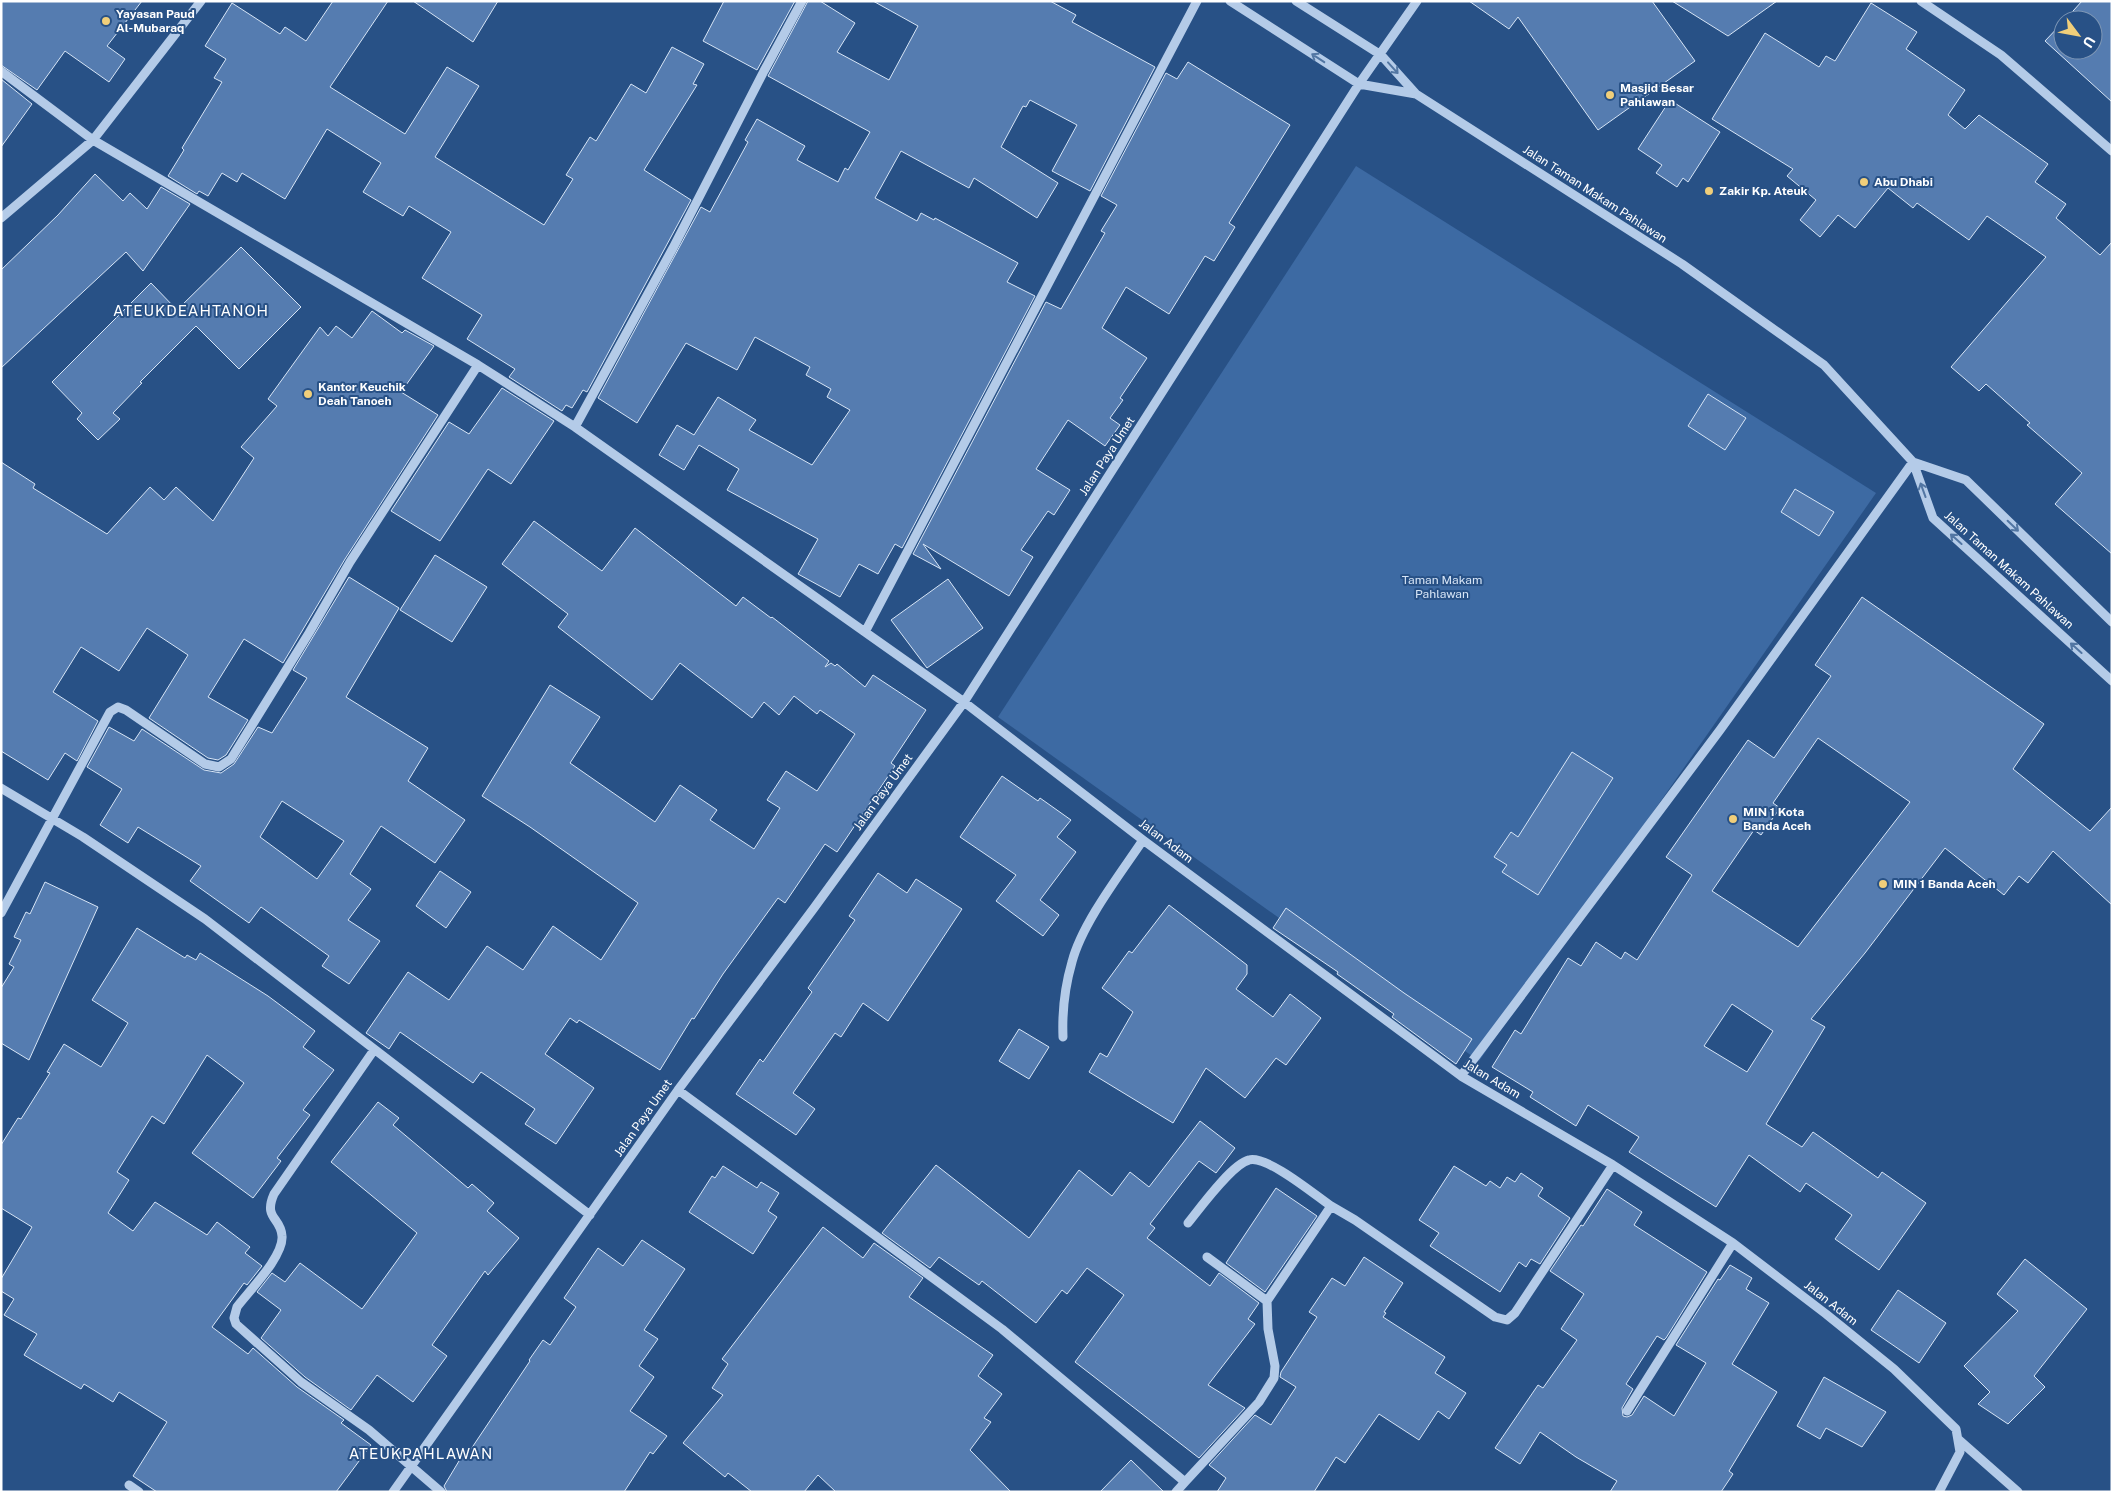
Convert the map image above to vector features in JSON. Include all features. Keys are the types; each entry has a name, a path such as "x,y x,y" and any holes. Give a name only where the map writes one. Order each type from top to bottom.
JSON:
{"street":[{"path":"1,218 93,140 201,1"},
{"path":"575,427 673,248 802,1"},
{"path":"865,632 1197,1"},
{"name":"Jalan Taman Makam Pahlawan","path":"1230,1 1359,84 1416,94 1682,264 1817,360 1859,401 1913,462 1933,518 2112,681"},
{"path":"1296,1 1381,55 1416,94"},
{"name":"Jalan Paya Umet","path":"393,1492 678,1090 964,702 1359,84 1418,1"},
{"path":"1921,1 2002,55 2112,151"},
{"name":"Jalan Adam","path":"1,71 93,140 478,365 575,427 964,702 1143,840 1461,1076 1614,1165 1733,1243 1894,1369 1956,1429 1959,1440 2018,1492"},
{"path":"1,914 110,712 118,707 126,710 206,764 219,767 231,759 309,633 350,562 478,365"},
{"path":"1461,1076 1720,730 1913,462"},
{"name":"Jalan Taman Makam Pahlawan","path":"1913,462 1966,480 2112,622"},
{"path":"1,788 52,818 206,919 590,1215"},
{"path":"1063,1037 1062,1010 1072,960 1090,920 1143,840"},
{"path":"374,1050 274,1194 270,1202 270,1210 281,1229 282,1247 237,1307 234,1318 236,1324 301,1382 369,1430 441,1492"},
{"path":"678,1090 1002,1329 1185,1482"},
{"path":"1188,1223 1237,1165 1250,1159 1260,1160 1355,1220 1495,1317 1507,1320 1515,1313 1614,1165"},
{"path":"1176,1492 1259,1402 1274,1378 1274,1352 1268,1329 1267,1301 1331,1206"},
{"path":"1627,1412 1733,1243"},
{"path":"1207,1257 1267,1301"},
{"path":"1939,1492 1960,1452 1959,1440"},
{"path":"129,1485 139,1492"}],"green space":[{"name":"Taman Makam Pahlawan","path":"1356,166 1876,493 1479,1061 998,717"}],"building":[{"path":"1,1 142,1 107,46 125,59 109,82 65,51 37,90 1,65"},
{"path":"333,1 388,1 330,87 405,134 447,67 479,86 435,157 544,225 573,179 566,175 590,137 596,141 631,84 646,93 672,47 704,64 693,84 697,85 644,170 691,200 587,392 583,390 572,408 566,405 562,411 509,377 515,369 467,339 482,315 422,278 451,232 409,206 403,216 363,192 381,163 327,129 285,199 242,173 237,182 222,173 208,196 199,191 197,194 168,176 184,150 182,148 222,82 214,78 226,59 205,46 232,3 280,34 285,27 306,41"},
{"path":"413,1 498,1 473,42"},
{"path":"724,1 795,1 757,70 703,41"},
{"path":"808,1 820,1 855,23 837,52 889,80 918,26 873,1 1050,1 1076,15 1072,22 1155,67 1090,191 1052,171 1077,125 1030,100 1026,107 1023,106 1001,147 1058,183 1037,218 974,178 969,188 901,151 875,198 917,221 921,213 934,220 935,218 1018,263 1007,282 1035,296 902,548 895,544 878,574 859,564 840,597 798,574 818,539 727,490 739,469 699,445 684,470 659,455 677,425 694,435 718,397 756,420 749,430 812,465 850,410 827,397 831,389 806,375 810,367 755,337 737,370 686,343 637,423 598,398 701,207 710,212 748,142 745,140 757,119 805,146 797,160 838,182 845,168 848,170 870,132 768,76"},
{"name":"Masjid Besar Pahlawan","path":"1469,1 1652,1 1695,61 1598,130 1518,17 1509,29"},
{"path":"1672,1 1777,1 1728,36"},
{"path":"2082,1 2112,1 2112,102 2066,60 2103,60 2103,10 2074,10"},
{"path":"1871,3 1917,32 1906,49 1965,90 1948,115 1965,129 1979,115 2048,164 2035,182 2066,204 2056,218 2100,255 2112,242 2112,554 2055,504 2082,473 2027,425 2030,423 1986,384 1979,391 1951,367 2046,257 1987,216 1969,240 1917,203 1913,208 1888,188 1855,228 1838,215 1820,237 1800,220 1816,200 1787,176 1793,169 1712,119 1765,33 1819,67 1826,56 1835,61"},
{"path":"2053,33 2053,48 2045,41"},
{"path":"1188,62 1290,125 1229,223 1235,227 1214,261 1205,256 1169,314 1126,287 1102,328 1147,358 1120,398 1123,400 1110,418 1120,425 1105,446 1068,420 1036,469 1070,490 1054,515 1048,511 1021,550 1033,557 1009,596 923,544 941,569 913,554 1046,302 1061,309 1105,233 1101,231 1117,205 1101,196 1166,73 1177,79"},
{"path":"1,79 32,104 1,147"},
{"path":"1670,100 1720,132 1688,182 1683,178 1677,187 1656,173 1662,165 1638,149"},
{"path":"95,174 123,201 130,193 147,209 161,187 190,204 143,271 126,252 1,368 1,270 58,215"},
{"path":"241,247 301,307 239,369 196,326 140,382 142,383 113,413 120,419 98,440 77,419 82,413 52,382 151,283 177,310"},
{"path":"372,311 402,333 405,330 434,346 401,392 438,415 345,559 283,663 244,639 208,697 248,720 226,755 218,760 208,758 149,718 188,655 147,628 119,671 81,647 53,692 98,721 77,761 65,753 48,780 1,751 1,462 35,484 33,488 107,534 150,487 164,500 176,487 213,521 254,458 241,447 277,406 268,399 320,327 328,336 336,326 352,338"},
{"path":"502,388 554,421 511,484 488,469 440,541 391,511 449,422 469,434"},
{"path":"1708,394 1746,418 1725,450 1688,426"},
{"path":"1795,489 1834,512 1819,536 1781,512"},
{"path":"534,521 602,571 635,528 736,606 743,597 772,617 829,661 825,667 831,663 835,666 837,664 865,687 873,675 926,710 891,763 895,766 837,852 825,844 785,903 778,898 723,974 694,1019 692,1018 660,1070 579,1020 577,1023 570,1018 545,1054 594,1088 556,1144 525,1124 535,1109 481,1072 473,1083 400,1032 389,1049 366,1033 408,972 449,1000 487,946 523,970 553,926 601,960 638,903 530,827 482,796 550,685 600,717 570,763 655,822 680,785 717,810 710,820 754,849 780,808 767,800 786,771 817,791 855,734 820,710 817,714 794,696 779,715 764,702 752,718 680,663 652,700 558,627 568,614 502,564"},
{"path":"435,555 487,587 452,642 400,610"},
{"path":"349,577 399,608 346,697 428,748 408,781 465,820 435,863 381,826 350,874 371,889 348,920 380,941 349,984 322,966 329,956 261,907 249,923 190,881 201,866 138,827 128,843 100,825 122,789 87,767 109,727 134,741 142,729 204,770 221,773 234,764 258,727 272,733 307,678 293,670","holes":["282,801 344,841 317,879 260,837"]},
{"path":"948,579 983,628 927,668 891,620"},
{"path":"1862,597 2044,724 2013,769 2090,831 2112,807 2112,905 2053,851 2028,883 2019,876 2004,895 1945,848 1865,953 1811,1019 1825,1027 1766,1124 1802,1147 1813,1132 1878,1178 1882,1172 1926,1203 1879,1270 1835,1239 1852,1215 1806,1183 1800,1192 1749,1155 1716,1207 1629,1152 1639,1137 1588,1105 1576,1126 1530,1097 1533,1092 1492,1067 1515,1030 1521,1034 1568,958 1581,966 1596,942 1621,959 1625,952 1637,960 1692,875 1666,857 1748,740 1774,758 1831,676 1815,665","holes":["1818,738 1910,802 1798,947 1712,891 1754,830 1761,835 1780,808 1773,803","1732,1004 1773,1031 1747,1072 1704,1046"]},
{"path":"1572,752 1613,778 1538,895 1502,872 1507,865 1494,857 1511,832 1518,837"},
{"path":"1002,776 1038,801 1040,798 1071,820 1057,837 1076,852 1040,900 1059,915 1043,936 996,901 1016,875 960,837"},
{"path":"440,871 471,892 446,928 416,906"},
{"path":"878,873 907,893 916,879 962,909 888,1021 863,1003 841,1037 835,1033 793,1093 815,1109 796,1135 736,1094 760,1059 763,1062 812,992 808,988 855,920 849,916"},
{"path":"45,882 98,907 29,1060 1,1043 1,988 14,967 9,964 21,940 14,937 26,912 30,914"},
{"path":"1169,905 1247,965 1247,974 1236,989 1273,1017 1290,994 1321,1018 1286,1065 1276,1058 1245,1098 1206,1068 1173,1123 1089,1072 1100,1053 1107,1057 1133,1012 1102,988 1129,951 1132,953"},
{"path":"1286,908 1404,993 1472,1039 1456,1064 1392,1017 1394,1014 1337,974 1338,972 1273,928"},
{"path":"137,928 185,958 187,955 196,960 200,953 268,996 315,1031 303,1047 334,1070 303,1110 310,1115 277,1158 281,1161 253,1198 192,1153 244,1083 207,1055 164,1124 152,1116 117,1172 129,1180 108,1213 133,1231 155,1202 207,1235 217,1222 250,1247 245,1253 262,1266 247,1285 244,1283 212,1327 248,1354 253,1348 297,1387 344,1420 341,1423 371,1445 336,1492 157,1492 133,1476 167,1422 119,1392 113,1402 84,1384 81,1389 24,1355 37,1334 4,1315 14,1299 1,1291 1,1279 32,1227 1,1208 1,1145 18,1118 21,1119 50,1073 47,1072 64,1044 101,1067 128,1023 92,1000"},
{"path":"1019,1029 1049,1047 1029,1079 999,1061"},
{"path":"378,1102 399,1118 393,1125 468,1188 472,1184 494,1203 487,1211 519,1238 488,1275 485,1271 432,1345 447,1356 413,1402 377,1375 351,1410 305,1377 261,1338 281,1310 257,1292 272,1273 285,1282 300,1263 362,1309 417,1233 331,1162"},
{"path":"1200,1121 1235,1148 1216,1173 1199,1161 1150,1224 1155,1228 1147,1238 1210,1286 1219,1273 1259,1303 1248,1319 1255,1324 1208,1385 1245,1408 1199,1458 1075,1362 1124,1295 1087,1268 1067,1294 1062,1290 1036,1323 982,1281 979,1285 939,1257 930,1268 882,1233 936,1165 1029,1238 1079,1170 1112,1196 1130,1172 1149,1187"},
{"path":"723,1166 757,1188 761,1182 779,1193 768,1211 777,1217 753,1254 689,1212 712,1176 715,1178"},
{"path":"1454,1166 1486,1186 1490,1181 1500,1188 1507,1177 1515,1182 1521,1173 1543,1188 1538,1196 1570,1218 1540,1264 1531,1259 1526,1267 1519,1262 1500,1292 1430,1246 1439,1233 1419,1220"},
{"path":"1276,1188 1317,1216 1265,1292 1226,1263"},
{"path":"1607,1189 1642,1212 1634,1225 1707,1272 1666,1338 1664,1340 1657,1336 1626,1384 1633,1389 1622,1408 1623,1416 1632,1415 1644,1396 1674,1416 1706,1363 1676,1345 1718,1279 1720,1280 1730,1265 1752,1278 1746,1289 1769,1303 1732,1364 1777,1392 1729,1471 1733,1474 1721,1492 1610,1492 1617,1481 1576,1457 1540,1432 1520,1464 1495,1448 1538,1385 1543,1388 1577,1340 1561,1329 1584,1294 1550,1271"},
{"path":"823,1227 863,1258 874,1243 923,1278 909,1297 993,1355 978,1376 1002,1394 984,1418 991,1422 970,1450 1011,1492 836,1492 818,1475 804,1492 752,1492 728,1473 725,1477 683,1443 723,1395 712,1388 728,1364 722,1359"},
{"path":"642,1240 685,1269 644,1330 658,1339 639,1366 654,1377 630,1411 667,1436 653,1454 650,1452 624,1492 447,1492 444,1486 462,1456 465,1458 543,1340 550,1345 576,1307 564,1298 598,1248 623,1266"},
{"path":"1364,1257 1403,1283 1384,1312 1386,1313 1383,1317 1445,1357 1435,1373 1466,1393 1449,1419 1438,1411 1419,1440 1379,1414 1345,1463 1336,1457 1314,1492 1217,1492 1226,1478 1209,1465 1255,1415 1271,1425 1296,1387 1280,1377 1281,1372 1317,1317 1309,1312 1332,1278 1345,1286"},
{"path":"2025,1259 2087,1309 2034,1376 2045,1387 2008,1424 1978,1404 1990,1392 1964,1366 2018,1311 1997,1294"},
{"path":"1898,1290 1946,1323 1919,1363 1871,1330"},
{"path":"1824,1377 1886,1412 1862,1447 1826,1428 1820,1439 1797,1426"},
{"path":"1131,1460 1164,1492 1100,1492"}],"place":[{"name":"Yayasan Paud Al-Mubaraq","path":"106,21"},
{"name":"Masjid Besar Pahlawan","path":"1610,95"},
{"name":"Abu Dhabi","path":"1864,182"},
{"name":"Zakir Kp. Ateuk","path":"1709,191"},
{"name":"Kantor Keuchik Deah Tanoeh","path":"308,394"},
{"name":"MIN 1 Kota Banda Aceh","path":"1733,819"},
{"name":"MIN 1 Banda Aceh","path":"1883,884"}],"district":[{"name":"ATEUKDEAHTANOH","path":"191,311"},
{"name":"ATEUKPAHLAWAN","path":"421,1454"}]}
